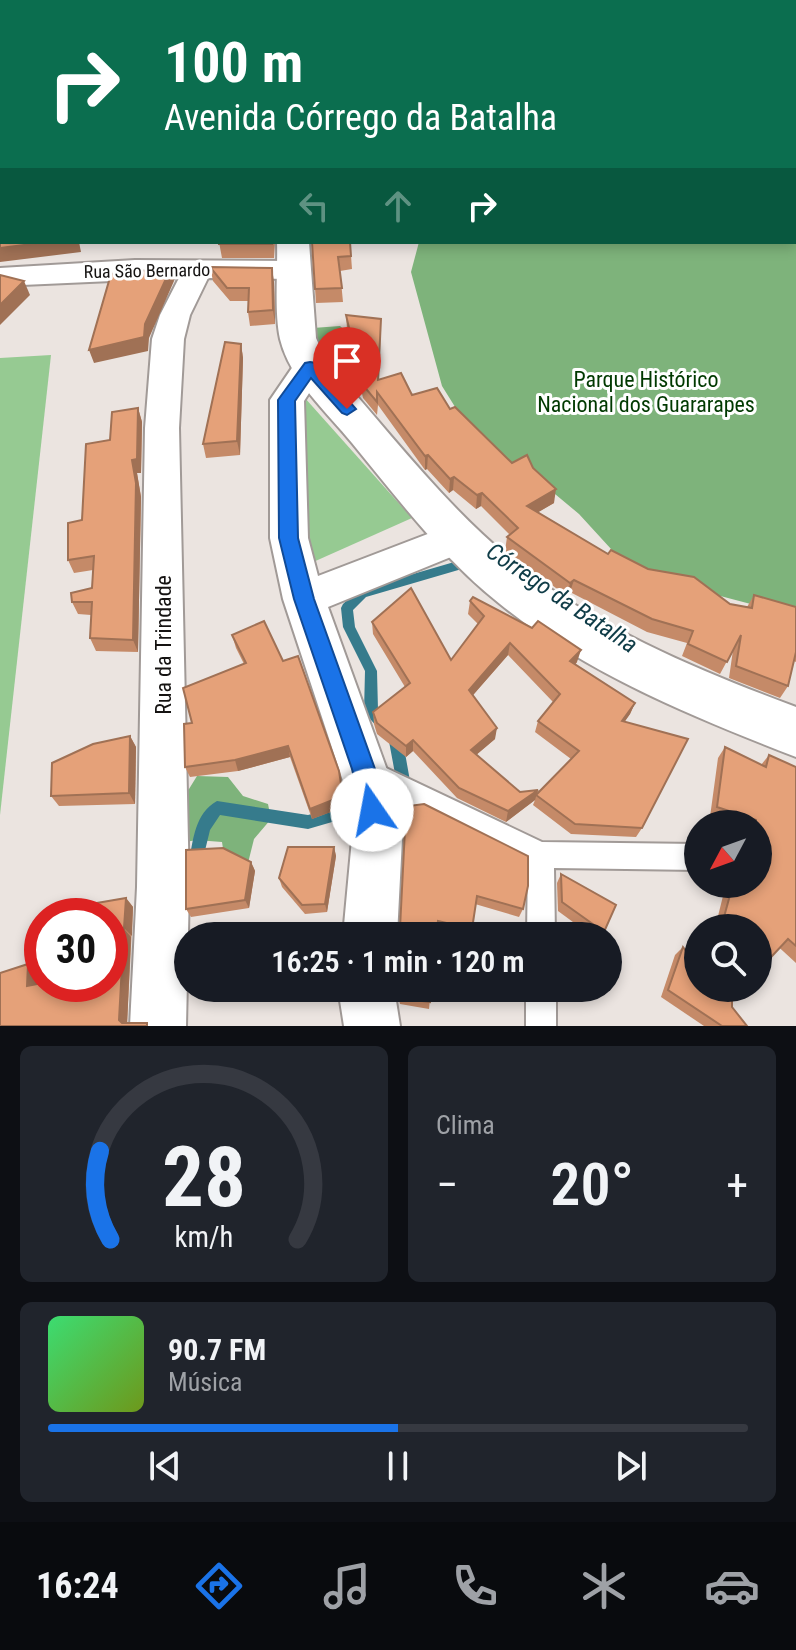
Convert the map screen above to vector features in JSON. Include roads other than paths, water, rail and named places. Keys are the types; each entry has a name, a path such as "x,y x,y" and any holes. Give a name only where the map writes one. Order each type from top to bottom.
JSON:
{"street":[{"name":"Rua São Bernardo","path":"0,277 136,255 198,270 294,256"},
{"path":"294,256 298,338 310,367 447,542 485,564 559,620 640,666 796,732"},
{"name":"Rua da Trindade","path":"158,1026 163,887 162,428 168,339 175,315 198,270"},
{"path":"310,367 287,400 289,538 304,599 364,769 377,839 372,922"},
{"path":"304,599 447,542"},
{"path":"368,1002 372,1026"}],"lane":[{"path":"364,769 541,855 684,857"},
{"path":"541,855 541,922"},
{"path":"541,1002 541,1026"}],"waterway":[{"path":"383,724 371,712 371,671 349,627 347,608 362,593 468,563"},
{"path":"395,736 403,781 397,788"},
{"path":"196,862 203,827 217,808 308,822 334,815"}],"park label":[{"name":"Parque Histórico Nacional dos Guararapes","path":"646,392"}],"water label":[{"name":"Córrego da Batalha","path":"562,598"}]}
